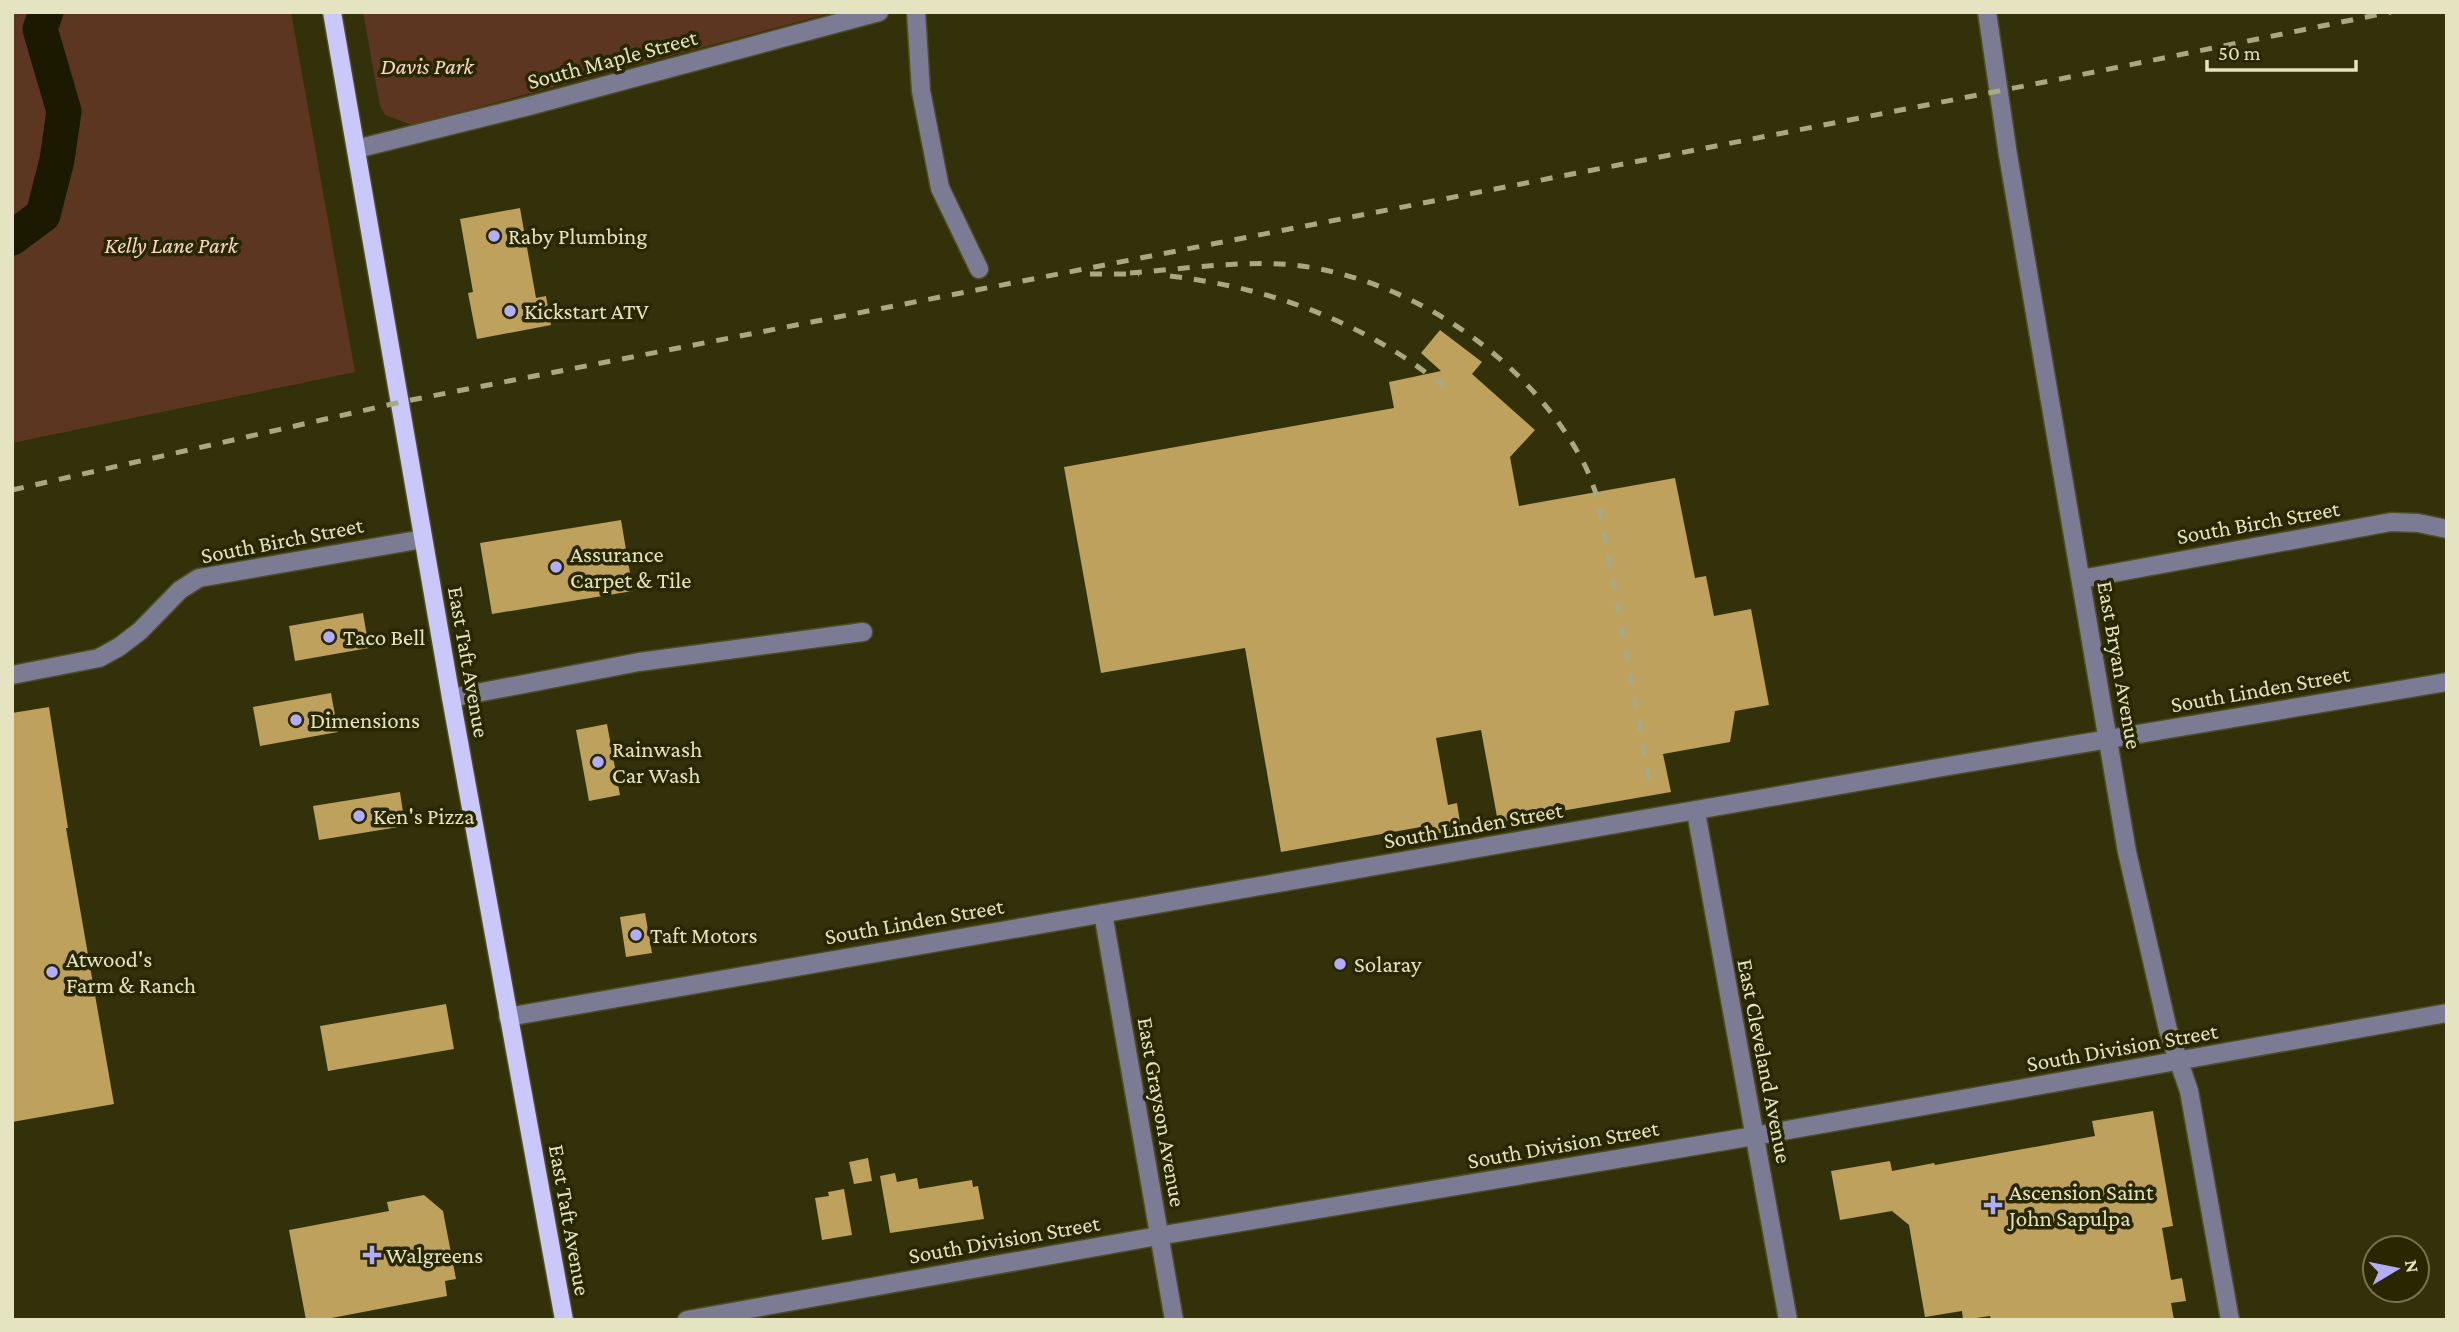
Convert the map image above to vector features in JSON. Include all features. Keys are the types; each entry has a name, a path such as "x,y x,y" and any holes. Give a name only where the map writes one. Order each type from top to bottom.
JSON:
{"main road":[{"name":"East Taft Avenue","path":"332,12 451,698 564,1320"}],"street":[{"name":"South Maple Street","path":"356,149 530,106 879,12"},
{"path":"916,12 921,91 940,188 979,269"},
{"name":"East Bryan Avenue","path":"1987,12 2008,155 2136,898 2168,1030 2189,1091 2230,1320"},
{"name":"South Birch Street","path":"2081,579 2391,522 2445,528"},
{"name":"South Birch Street","path":"12,675 99,659 140,631 180,590 199,578 423,539"},
{"path":"451,698 639,662 863,632"},
{"name":"South Linden Street","path":"508,1017 2447,682"},
{"name":"East Cleveland Avenue","path":"1696,812 1788,1320"},
{"name":"East Grayson Avenue","path":"1103,914 1174,1320"},
{"name":"South Division Street","path":"687,1320 2447,1013"}],"green space":[{"name":"Kelly Lane Park","path":"12,12 291,12 355,372 12,443"},
{"name":"Davis Park","path":"363,12 835,12 412,125 385,115 380,106"}],"building":[{"path":"520,208 536,298 546,296 551,325 477,339 468,293 473,292 460,219"},
{"path":"1440,330 1482,362 1472,374 1535,430 1510,457 1519,506 1675,478 1695,578 1706,576 1714,616 1751,609 1769,705 1735,711 1730,742 1663,754 1671,792 1498,822 1481,730 1436,738 1448,805 1457,803 1461,829 1434,834 1432,825 1281,852 1245,648 1101,673 1064,467 1394,408 1389,382 1441,371 1421,353"},
{"name":"Assurance Carpet & Tile","path":"621,520 633,591 492,614 480,543"},
{"name":"Taco Bell","path":"363,613 369,648 295,661 289,626"},
{"name":"Dimensions","path":"331,693 338,732 260,746 253,707"},
{"name":"Atwood's Farm & Ranch","path":"49,707 66,828 114,1104 12,1122 12,713"},
{"name":"Rainwash Car Wash","path":"607,724 620,795 589,801 576,730"},
{"name":"Ken's Pizza","path":"400,792 405,826 319,840 313,806"},
{"name":"Taft Motors","path":"645,913 652,953 626,957 620,917"},
{"path":"446,1004 454,1049 328,1071 320,1026"},
{"name":"Ascension Saint John Sapulpa","path":"2153,1111 2173,1226 2162,1228 2171,1280 2182,1278 2186,1301 2171,1303 2174,1320 1991,1320 1990,1316 1963,1320 1962,1311 1925,1317 1909,1225 1892,1211 1840,1220 1831,1171 1890,1161 1892,1171 2095,1136 2092,1121"},
{"path":"868,1158 872,1181 854,1184 849,1162"},
{"path":"895,1173 897,1182 917,1178 919,1189 972,1180 973,1187 978,1186 984,1219 890,1233 880,1176"},
{"path":"844,1189 852,1235 822,1240 815,1198 829,1196 828,1192"},
{"name":"Walgreens","path":"424,1195 443,1211 456,1279 445,1281 447,1296 321,1320 306,1320 289,1230 389,1211 387,1202"}],"waterway":[{"path":"12,238 43,215 57,160 64,111 40,29 46,12"}],"railway":[{"path":"12,490 401,402 2055,80 2391,12"},
{"path":"1130,273 1253,264 1294,265 1337,273 1380,286 1421,305 1461,329 1497,356 1530,388 1559,423 1582,460 1598,499 1649,780"},
{"path":"1090,274 1139,274"},
{"path":"1170,276 1260,293 1317,312 1372,338 1419,367 1452,392"}],"place":[{"name":"Raby Plumbing","path":"494,236"},
{"name":"Kickstart ATV","path":"510,311"},
{"name":"Assurance Carpet & Tile","path":"556,567"},
{"name":"Taco Bell","path":"329,637"},
{"name":"Dimensions","path":"296,720"},
{"name":"Rainwash Car Wash","path":"598,762"},
{"name":"Ken's Pizza","path":"359,816"},
{"name":"Taft Motors","path":"636,935"},
{"name":"Solaray","path":"1340,964"},
{"name":"Atwood's Farm & Ranch","path":"52,972"},
{"name":"Ascension Saint John Sapulpa","path":"1993,1205"},
{"name":"Walgreens","path":"372,1255"}]}
